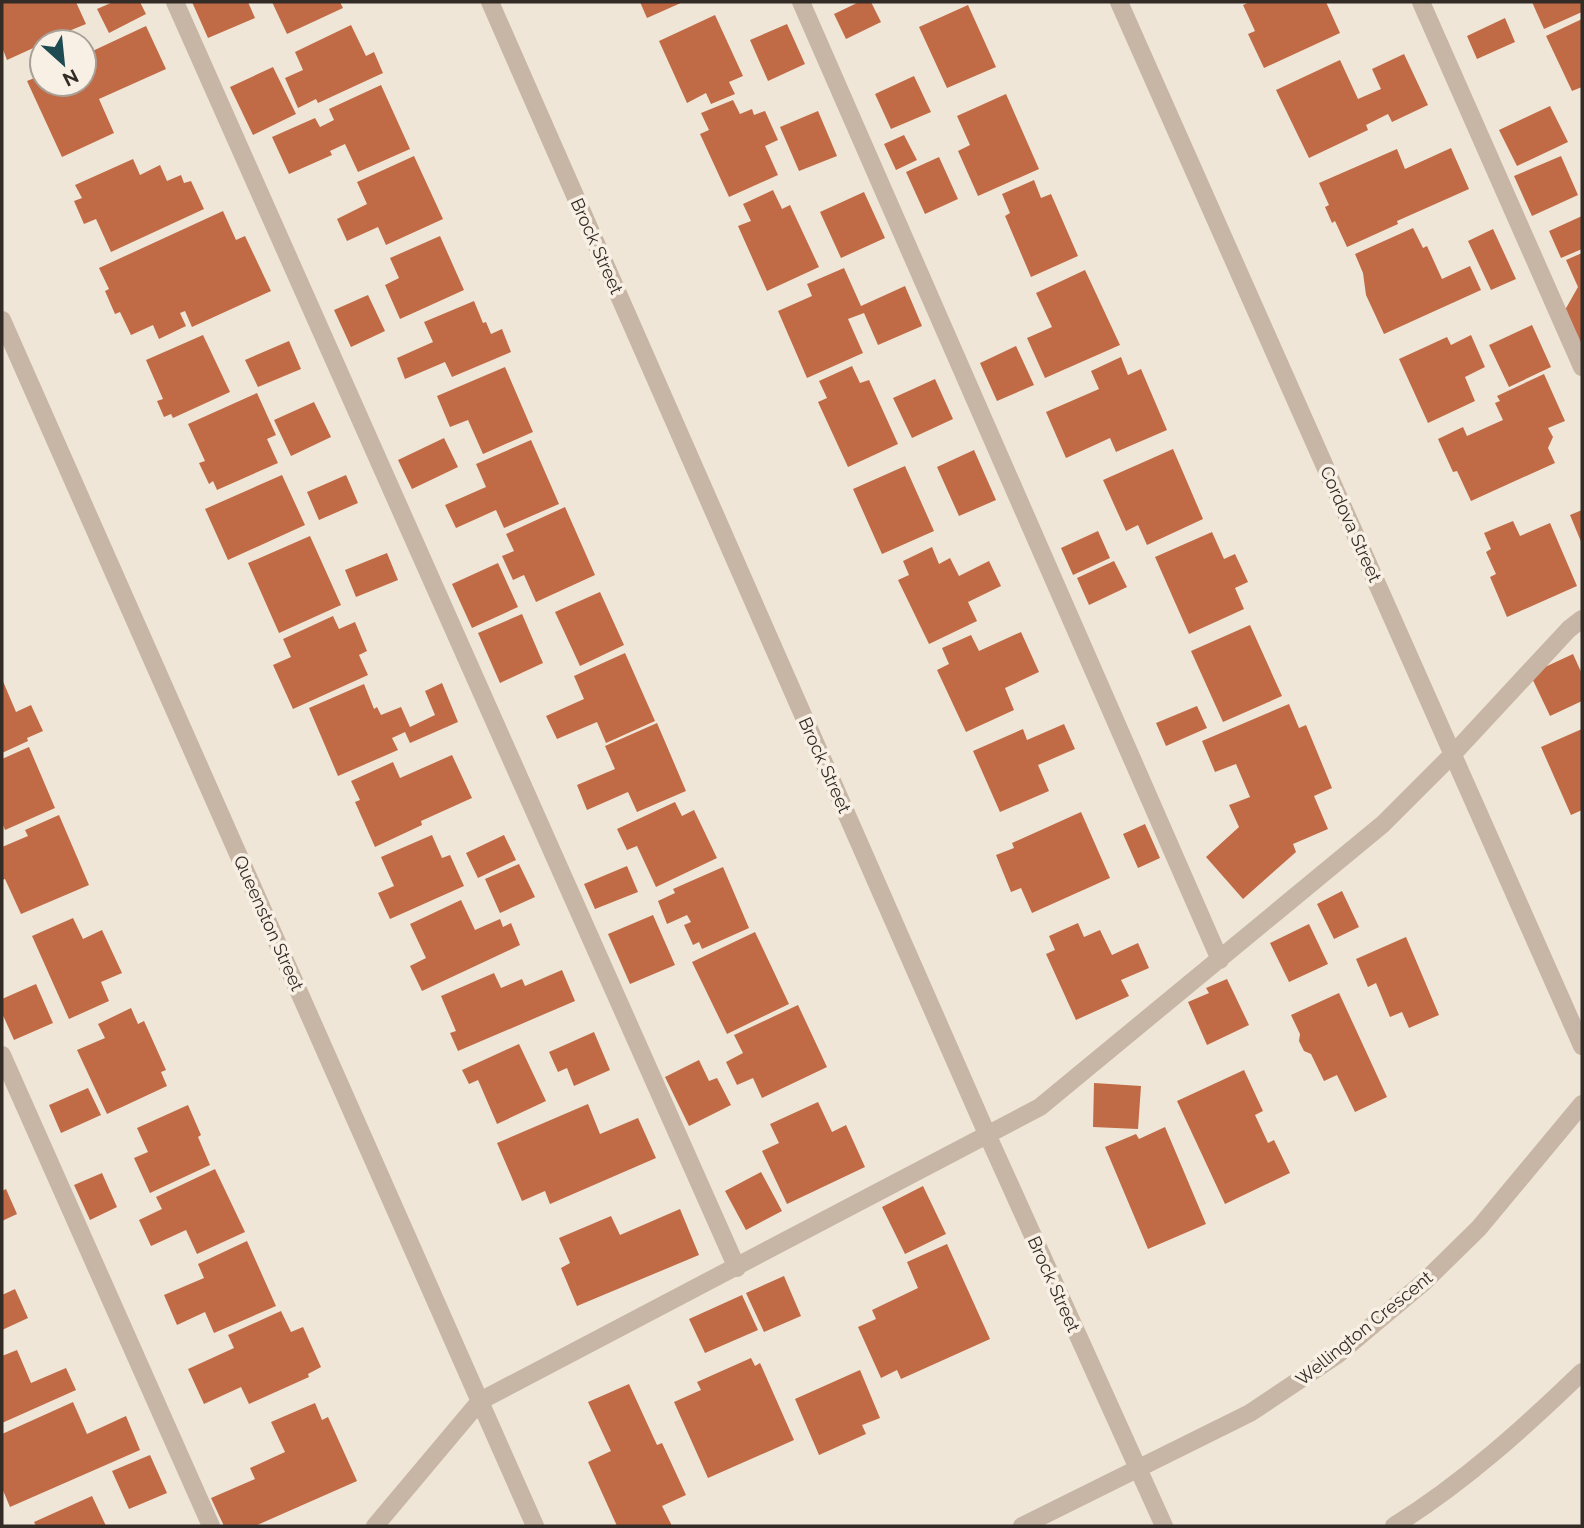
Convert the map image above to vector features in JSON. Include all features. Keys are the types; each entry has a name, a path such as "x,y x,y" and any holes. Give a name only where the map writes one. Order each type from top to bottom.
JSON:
{"street":[{"path":"176,2 737,1268"},
{"name":"Brock Street","path":"490,2 987,1134 1164,1526"},
{"path":"801,2 1220,960"},
{"name":"Cordova Street","path":"1119,2 1582,1046"},
{"path":"1422,2 1582,366"},
{"name":"Queenston Street","path":"2,320 535,1526"},
{"path":"375,1526 480,1401 1040,1107 1383,824 1453,754 1569,629 1582,619"},
{"path":"2,1055 211,1526"},
{"name":"Wellington Crescent","path":"1022,1526 1138,1471 1250,1413 1295,1385 1347,1347 1424,1282 1479,1228 1582,1104"},
{"path":"1394,1526 1445,1492 1476,1467 1542,1411 1582,1372"}],"building":[{"path":"76,2 86,24 76,28 28,28 28,50 7,60 2,47 2,3"},
{"path":"113,2 140,2 146,14 109,33 97,9"},
{"path":"192,2 248,2 255,18 208,38"},
{"path":"272,2 340,2 343,8 287,34"},
{"path":"640,2 683,2 647,18"},
{"path":"859,2 871,2 881,22 846,39 834,14"},
{"path":"1250,2 1326,2 1340,33 1264,68 1248,34 1255,31 1243,5"},
{"path":"1532,2 1582,2 1582,12 1544,29"},
{"path":"968,5 996,67 947,88 919,27"},
{"path":"715,15 743,76 729,82 735,94 711,104 706,93 687,103 659,41"},
{"path":"1505,18 1515,42 1477,59 1467,36"},
{"path":"1582,19 1582,87 1572,91 1546,36"},
{"path":"787,24 805,64 768,81 750,40"},
{"path":"351,25 366,56 374,52 383,73 318,103 316,99 298,108 285,78 303,70 295,52"},
{"path":"146,26 166,69 99,99 114,133 62,157 35,98 98,98 98,48"},
{"path":"1404,54 1428,105 1392,122 1388,114 1366,125 1368,130 1309,158 1276,90 1340,60 1358,99 1381,89 1372,69"},
{"path":"273,67 296,114 253,135 230,87"},
{"path":"914,76 931,112 891,129 875,94"},
{"path":"381,85 410,149 358,172 345,144 330,151 332,155 289,174 272,137 315,118 320,127 334,120 329,109"},
{"path":"1006,94 1039,169 978,196 958,151 970,145 957,116"},
{"path":"733,100 740,114 752,109 754,115 765,111 778,140 765,146 778,175 729,197 700,134 709,130 701,113"},
{"path":"1550,106 1568,142 1517,166 1499,130"},
{"path":"818,111 837,156 799,171 780,127"},
{"path":"904,135 917,160 896,170 884,144"},
{"path":"1451,148 1469,189 1347,247 1325,207 1329,205 1319,183 1397,149 1405,169"},
{"path":"414,156 443,219 386,245 378,227 347,241 337,219 367,204 357,182"},
{"path":"1561,156 1578,195 1532,216 1514,176"},
{"path":"939,157 958,199 925,214 906,172"},
{"path":"133,159 140,175 160,165 167,181 181,175 184,183 191,181 204,209 111,252 96,219 84,224 74,201 82,198 75,185"},
{"path":"1034,180 1041,198 1051,194 1078,256 1031,277 1005,216 1010,213 1002,194"},
{"path":"773,190 782,209 790,205 819,267 767,291 738,226 751,221 743,204"},
{"path":"864,192 885,238 841,258 820,212"},
{"path":"223,211 236,240 245,236 271,291 192,327 185,311 180,313 186,326 159,339 153,325 131,335 120,312 115,314 105,291 109,289 99,268"},
{"path":"1582,216 1582,249 1561,258 1549,231"},
{"path":"1413,228 1423,248 1427,246 1442,279 1470,266 1481,290 1384,334 1366,295 1363,273 1355,254"},
{"path":"1493,229 1516,279 1491,290 1468,241"},
{"path":"440,236 464,290 400,319 385,285 399,278 390,258"},
{"path":"1582,253 1582,350 1565,310 1578,287 1566,260"},
{"path":"844,268 861,306 905,286 922,326 878,345 864,313 848,319 863,353 807,378 778,311 812,296 807,284"},
{"path":"1085,270 1120,345 1045,378 1027,338 1052,327 1036,293"},
{"path":"368,295 385,331 351,347 334,310"},
{"path":"474,301 491,334 502,329 511,352 452,377 445,362 405,379 397,358 433,342 424,322"},
{"path":"1532,325 1551,367 1509,387 1489,345"},
{"path":"203,335 230,392 173,418 171,414 164,417 157,401 163,399 146,360"},
{"path":"1471,335 1485,367 1465,377 1475,401 1428,423 1399,359 1447,337 1451,345"},
{"path":"289,341 301,369 258,387 245,360"},
{"path":"1016,346 1034,385 997,401 980,363"},
{"path":"1121,357 1128,375 1141,369 1167,430 1116,452 1110,438 1066,458 1046,412 1099,389 1091,371"},
{"path":"852,366 860,383 869,380 898,444 848,467 818,402 827,398 819,381"},
{"path":"505,367 533,432 483,454 468,420 450,427 437,396"},
{"path":"1544,374 1565,421 1548,428 1553,437 1548,448 1555,463 1471,501 1457,471 1453,472 1438,439 1463,427 1467,436 1503,420 1495,403 1500,401 1497,396"},
{"path":"935,379 953,419 912,438 893,398"},
{"path":"257,393 276,435 267,439 278,463 217,490 213,481 209,484 199,463 205,461 188,424"},
{"path":"314,402 331,437 291,456 274,420"},
{"path":"444,438 458,467 412,489 398,460"},
{"path":"531,440 559,504 504,528 496,510 456,528 445,505 486,487 476,464"},
{"path":"1173,449 1203,519 1147,545 1138,525 1126,531 1103,480"},
{"path":"974,450 996,500 959,516 937,467"},
{"path":"905,466 934,531 882,554 853,489"},
{"path":"282,475 305,525 228,560 205,509"},
{"path":"346,475 358,503 319,520 307,492"},
{"path":"565,507 595,575 536,602 524,575 513,580 502,556 514,551 506,534"},
{"path":"1582,510 1582,544 1570,515"},
{"path":"1513,521 1520,536 1550,523 1577,586 1507,617 1490,577 1496,574 1486,552 1491,549 1484,533"},
{"path":"1098,531 1110,558 1073,575 1061,548"},
{"path":"1212,532 1224,559 1235,554 1248,582 1235,588 1244,609 1189,634 1155,557"},
{"path":"310,536 341,605 279,633 248,563"},
{"path":"932,547 939,564 950,558 959,576 989,561 1001,586 968,602 977,621 929,644 898,580 909,575 903,561"},
{"path":"387,553 398,580 356,597 345,570"},
{"path":"1114,561 1127,587 1089,605 1077,578"},
{"path":"498,563 518,607 472,628 452,584"},
{"path":"600,592 624,645 580,666 555,612"},
{"path":"522,614 543,663 500,683 478,633"},
{"path":"333,616 339,629 355,622 367,651 359,655 368,675 293,709 273,665 291,657 283,639"},
{"path":"1250,625 1282,696 1223,722 1191,651"},
{"path":"1021,632 1039,672 1005,688 1014,710 966,732 937,670 949,664 942,648 971,635 979,651"},
{"path":"625,653 655,721 606,743 597,722 557,739 546,716 584,699 574,676"},
{"path":"1573,654 1582,674 1582,701 1550,716 1530,674"},
{"path":"2,679 16,712 31,705 43,731 2,753"},
{"path":"442,683 458,722 410,743 405,732 392,738 398,750 338,776 309,708 364,684 374,709 377,707 381,715 401,707 410,727 435,715 425,691"},
{"path":"1289,704 1299,728 1306,725 1332,788 1314,796 1328,829 1293,844 1296,852 1243,899 1206,857 1239,827 1229,805 1250,797 1236,764 1215,772 1202,741"},
{"path":"1197,706 1207,728 1166,746 1156,723"},
{"path":"657,723 686,791 637,812 628,792 587,810 577,785 615,769 605,746"},
{"path":"1064,724 1075,749 1038,765 1049,791 1000,812 973,751 1023,729 1027,740"},
{"path":"1582,729 1582,810 1571,815 1541,747"},
{"path":"29,747 55,808 5,830 2,822 2,759"},
{"path":"452,755 472,798 421,821 422,825 375,847 355,802 360,800 351,781 393,762 400,778"},
{"path":"675,802 682,816 694,810 717,858 656,887 637,846 627,850 617,829"},
{"path":"1081,812 1110,878 1032,913 1021,888 1011,892 996,855 1014,848 1012,843"},
{"path":"59,815 89,885 21,914 5,879 2,880 2,847 28,836 25,830"},
{"path":"1145,824 1160,858 1138,868 1123,834"},
{"path":"432,835 442,858 450,855 464,886 390,919 378,893 394,886 381,857"},
{"path":"504,835 516,860 478,878 466,853"},
{"path":"519,864 535,897 500,913 485,879"},
{"path":"627,866 638,892 595,909 584,884"},
{"path":"723,867 749,928 702,949 699,942 693,945 684,925 691,922 687,915 667,924 658,901 675,893 673,889"},
{"path":"1342,891 1359,927 1334,939 1317,904"},
{"path":"461,900 475,930 500,919 503,927 511,923 520,945 422,991 410,966 426,958 410,924"},
{"path":"653,915 675,965 630,984 608,934"},
{"path":"73,918 83,939 102,930 122,973 101,982 109,1001 69,1019 32,936"},
{"path":"1078,923 1084,937 1100,930 1112,955 1138,943 1149,968 1121,980 1129,996 1076,1020 1046,954 1055,950 1049,936"},
{"path":"1309,924 1328,964 1289,982 1270,943"},
{"path":"755,932 789,1004 727,1034 692,962"},
{"path":"1406,937 1439,1015 1409,1028 1402,1012 1390,1017 1376,983 1368,987 1356,959"},
{"path":"562,970 575,1001 458,1051 450,1033 456,1031 441,996 494,973 501,988 522,979 525,986"},
{"path":"1227,979 1249,1025 1207,1045 1188,1002 1209,993 1206,988"},
{"path":"36,984 53,1023 14,1040 2,1013 2,999"},
{"path":"1339,993 1387,1097 1355,1112 1337,1075 1324,1081 1311,1054 1304,1051 1291,1015"},
{"path":"798,1005 827,1067 762,1098 753,1078 737,1085 726,1062 743,1053 734,1035"},
{"path":"131,1008 138,1024 144,1021 166,1070 161,1072 167,1086 107,1114 77,1050 105,1038 98,1024"},
{"path":"594,1032 610,1070 574,1086 567,1068 558,1072 549,1052"},
{"path":"519,1044 546,1101 497,1124 478,1080 469,1084 462,1070"},
{"path":"699,1060 709,1081 717,1078 731,1105 689,1126 665,1077"},
{"path":"1244,1070 1263,1111 1255,1115 1268,1143 1274,1140 1290,1173 1225,1204 1177,1101"},
{"path":"1094,1083 1141,1086 1138,1129 1093,1127"},
{"path":"88,1088 101,1115 61,1133 49,1105"},
{"path":"818,1102 832,1132 846,1125 865,1167 787,1204 762,1151 779,1143 770,1124"},
{"path":"588,1104 600,1134 638,1118 656,1158 550,1204 545,1191 522,1201 497,1143"},
{"path":"188,1105 210,1165 150,1193 134,1158 148,1152 137,1128"},
{"path":"1165,1127 1206,1224 1148,1249 1105,1147 1136,1134 1139,1139"},
{"path":"215,1169 245,1232 197,1254 186,1230 151,1246 139,1220 162,1209 156,1197"},
{"path":"761,1172 782,1211 746,1230 725,1191"},
{"path":"102,1173 117,1207 90,1220 74,1185"},
{"path":"923,1186 946,1234 905,1254 882,1207"},
{"path":"6,1189 17,1214 2,1221 2,1191"},
{"path":"680,1209 699,1255 577,1306 561,1268 570,1263 559,1238 611,1216 620,1235"},
{"path":"247,1241 276,1306 214,1333 205,1312 177,1325 164,1295 204,1278 198,1264"},
{"path":"947,1244 990,1339 901,1379 897,1370 881,1378 858,1327 876,1319 872,1310 918,1288 907,1262"},
{"path":"784,1276 801,1316 764,1332 746,1293"},
{"path":"15,1289 28,1318 2,1330 2,1295"},
{"path":"742,1295 758,1330 705,1353 689,1319"},
{"path":"281,1311 291,1332 303,1327 321,1367 308,1374 309,1377 249,1404 241,1387 204,1404 188,1369 234,1348 228,1335"},
{"path":"17,1350 31,1383 66,1368 76,1390 2,1423 2,1356"},
{"path":"751,1358 755,1366 760,1363 794,1440 708,1478 674,1402 701,1390 697,1382"},
{"path":"860,1370 880,1418 862,1425 866,1434 819,1455 795,1399"},
{"path":"629,1384 657,1445 662,1443 686,1495 662,1506 672,1526 617,1526 588,1462 611,1451 588,1402"},
{"path":"73,1402 87,1434 126,1416 140,1450 10,1507 2,1488 2,1434"},
{"path":"315,1403 322,1420 328,1417 357,1481 255,1526 224,1526 211,1498 255,1479 250,1468 285,1452 271,1422"},
{"path":"150,1455 167,1493 129,1509 112,1471"},
{"path":"92,1496 106,1526 36,1526 34,1522"}]}
